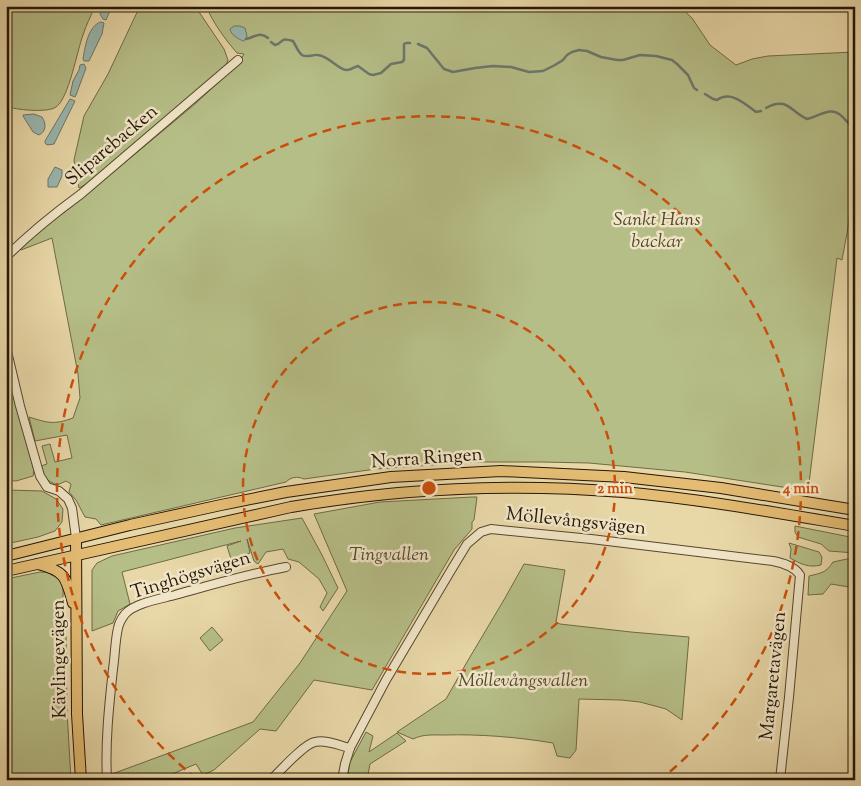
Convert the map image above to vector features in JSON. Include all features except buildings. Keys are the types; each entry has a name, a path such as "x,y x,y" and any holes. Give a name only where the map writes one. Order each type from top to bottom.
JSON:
{"main road":[{"name":"Norra Ringen","path":"6,556 76,538 286,492 391,477 501,471 624,477 722,488 855,510"},
{"name":"Norra Ringen","path":"6,571 322,501 459,488 623,492 718,504 855,526"},
{"name":"Kävlingevägen","path":"76,538 77,714 81,780"},
{"path":"37,564 52,568 62,574 68,584 77,620"}],"street":[{"name":"Sliparebacken","path":"6,257 169,121 238,60"},
{"path":"6,347 40,476 47,487 59,491 68,499 72,508 76,538"},
{"name":"Möllevångsvägen","path":"342,780 344,764 350,748 386,680 467,544 486,530 526,532 780,562 793,568 800,575"},
{"name":"Tinghögsvägen","path":"107,780 109,715 115,652 118,628 126,613 133,608 158,600 260,572 286,568"},
{"name":"Margaretavägen","path":"780,780 800,575"},
{"path":"271,780 308,744 316,741 350,748"}],"green space":[{"path":"6,6 95,6 84,31 65,94 61,102 52,109 31,110 6,106"},
{"path":"140,6 195,6 224,49 228,60 226,65 103,171 79,188 74,160 84,116 108,74"},
{"name":"Sankt Hans backar","path":"206,6 679,6 692,18 710,45 736,65 768,56 855,52 855,206 850,206 842,260 837,258 808,491 685,472 589,463 472,462 376,469 304,479 294,478 286,482 101,525 96,519 85,517 76,500 69,492 71,484 66,481 57,485 48,480 44,476 41,466 47,464 42,446 50,444 55,462 72,458 67,435 35,441 29,417 51,422 61,422 73,418 80,398 78,374 52,238 21,250 20,248 195,104 239,63 244,54 237,53 228,42"},
{"path":"6,367 34,470 33,476 16,481 6,480"},
{"path":"6,490 42,491 56,499 63,509 62,522 55,531 6,544"},
{"name":"Tingvallen","path":"477,497 472,529 454,550 372,690 314,680 276,731 260,729 214,770 203,775 196,764 158,780 113,780 112,774 253,722 300,663 347,591 314,514 380,502"},
{"path":"302,518 338,588 323,611 320,607 327,593 319,579 299,562 288,559 283,549 266,552 258,564 254,561 247,539 250,553 231,559 227,546 241,541 122,572 130,604 118,611 113,623 92,631 92,570 97,563 112,556 235,528"},
{"path":"795,526 855,538 855,553 829,551 821,544 798,537 795,532"},
{"path":"789,543 819,552 822,557 821,565 805,565 790,558 791,549"},
{"path":"847,559 855,560 855,588 831,584 823,594 808,595 809,576 820,573 833,562"},
{"name":"Möllevångsvallen","path":"524,564 565,570 556,622 560,624 689,637 682,720 666,709 640,702 579,699 576,750 570,758 557,756 553,743 498,736 471,735 428,735 413,739 397,732 446,699"},
{"path":"40,572 50,573 57,577 63,588 61,625 66,636 67,711 71,780 6,780 6,579"},
{"path":"212,627 223,640 210,651 200,638"},
{"path":"366,732 373,736 369,752 397,733 406,741 370,764 367,780 347,780 350,762"}],"water":[{"path":"102,6 112,6 106,20 100,14"},
{"path":"101,22 104,23 102,34 89,61 84,61 90,32"},
{"path":"234,26 245,28 246,39 243,41 233,35 230,29"},
{"path":"84,64 86,68 75,97 70,95 73,81 80,65"},
{"path":"70,99 75,101 54,144 47,145 45,141"},
{"path":"34,114 42,117 44,122 45,129 39,135 33,132 23,116"},
{"path":"55,167 62,170 62,176 57,187 48,187 48,179"}],"waterway":[{"path":"246,39 260,35 268,38"},
{"path":"271,42 275,45 284,40 293,41 302,55 322,56 344,70 350,70 358,66 373,75 381,73 391,64 402,62 404,60 404,44 410,43"},
{"path":"418,44 427,48 444,69 453,72 493,66 511,67 529,72 543,71 563,60 572,52 579,50 617,60 640,55 656,56 672,60 677,64 688,75 694,88 697,90"},
{"path":"705,94 717,100 722,97 733,97 756,112 761,111"},
{"path":"766,108 784,104 807,119 828,112 835,112 855,127"}]}
